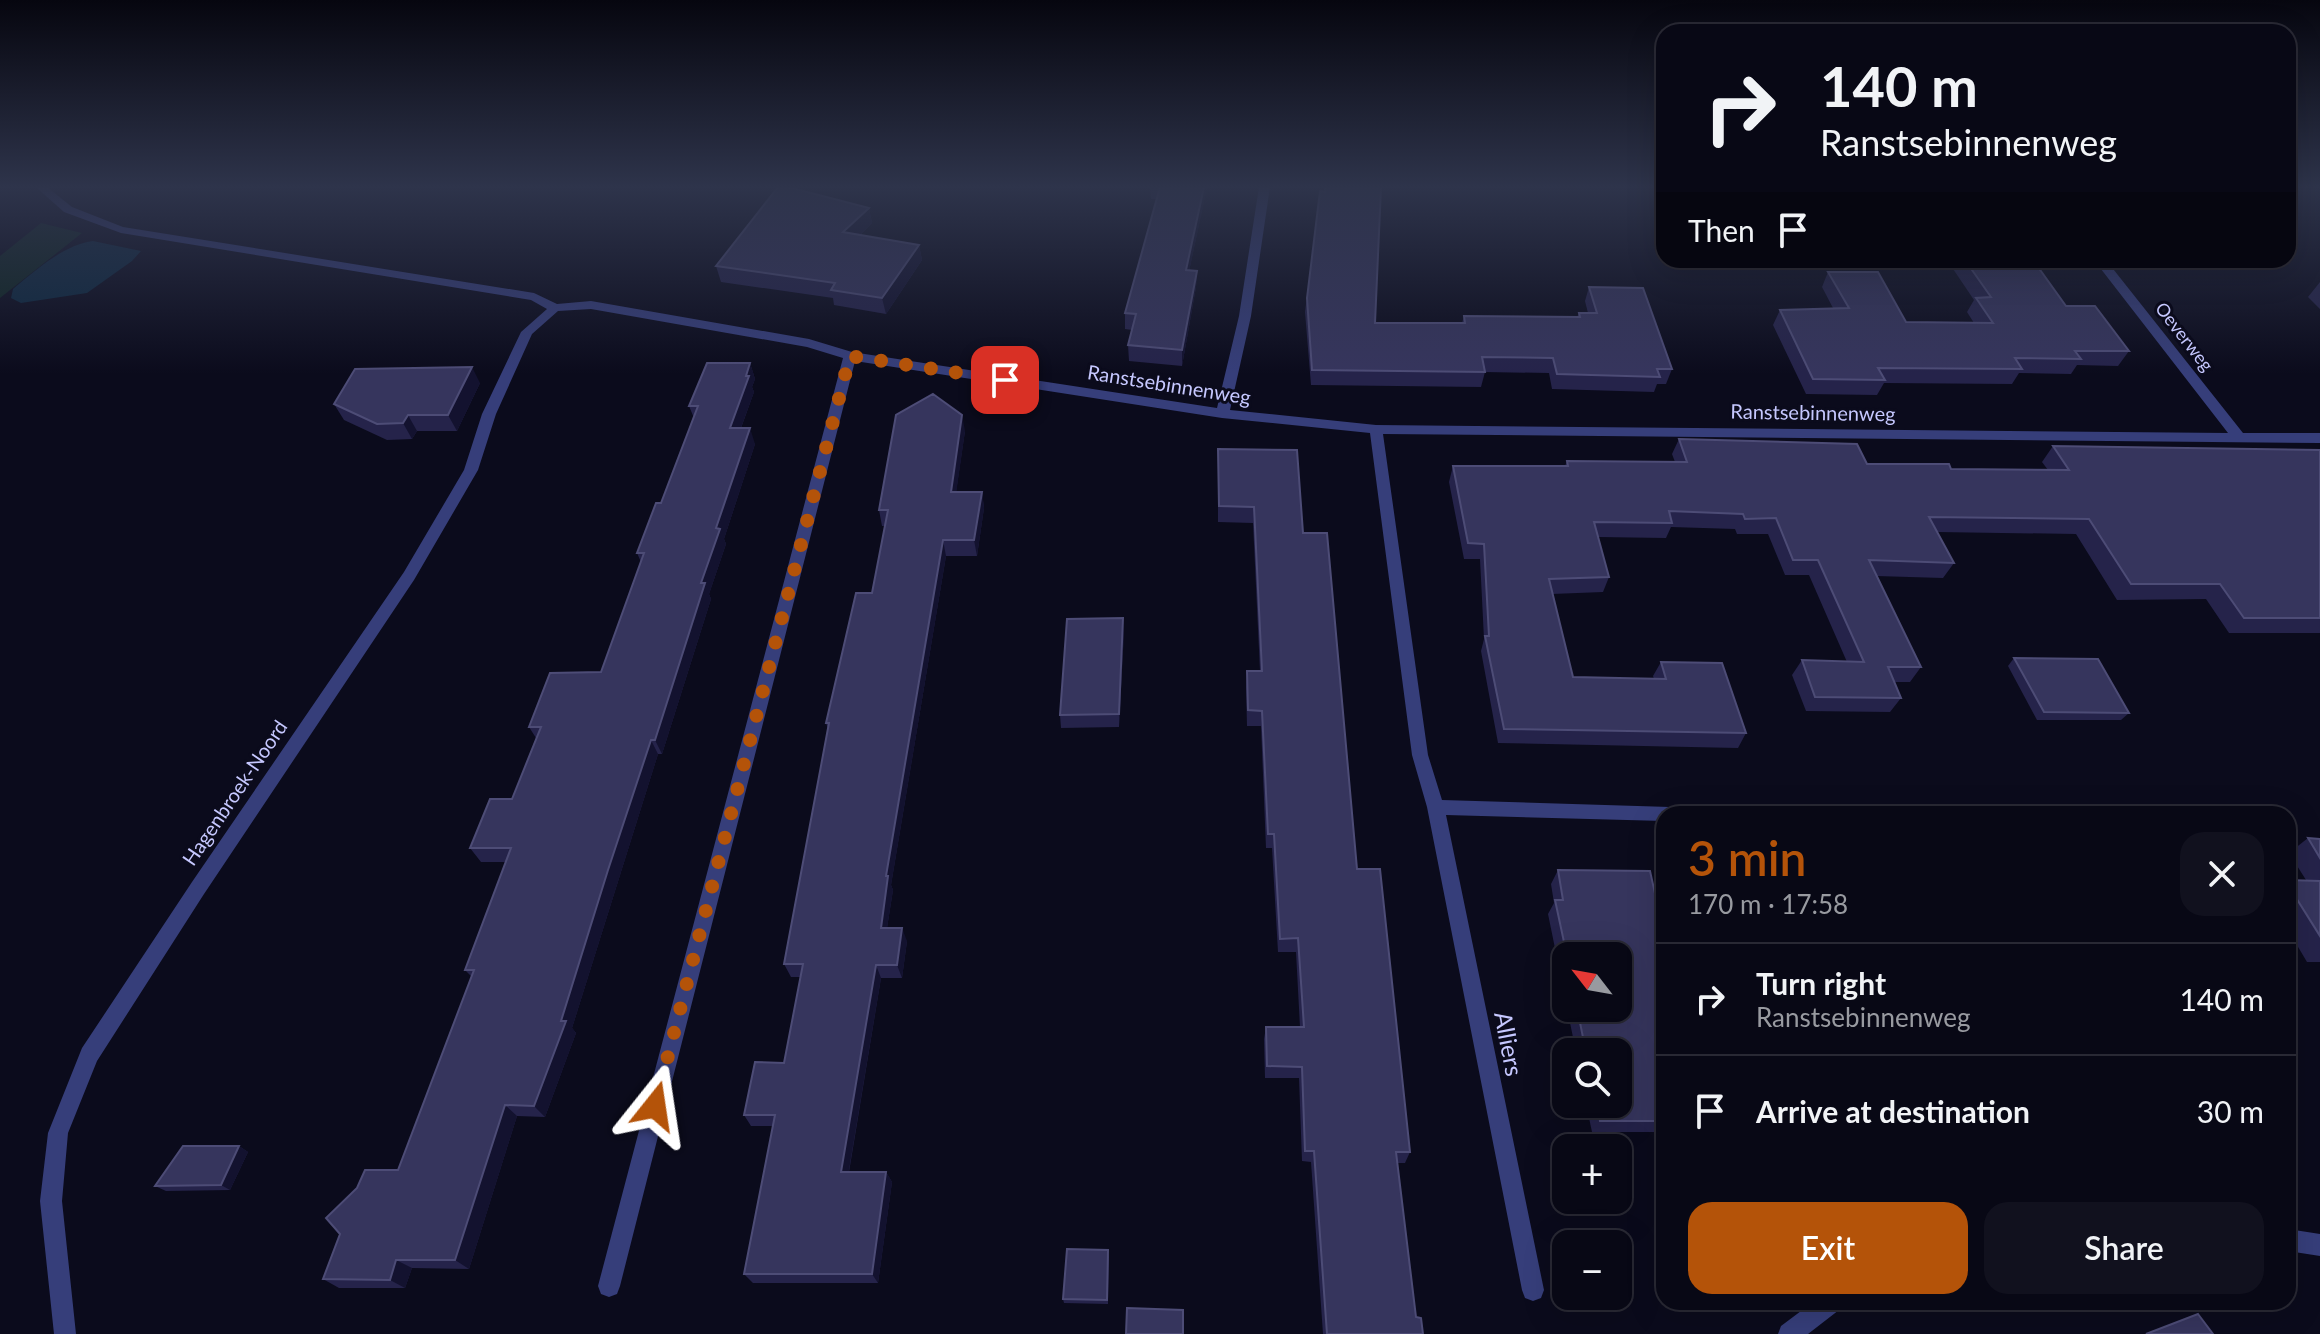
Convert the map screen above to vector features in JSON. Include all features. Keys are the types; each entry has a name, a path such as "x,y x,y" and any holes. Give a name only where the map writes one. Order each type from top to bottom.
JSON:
{"street":[{"name":"Ranstsebinnenweg","path":"240,249 534,297 555,308 591,305 809,343 850,356 1222,414 1376,429 2320,438"},
{"path":"1222,414 1245,316 1255,249"},
{"name":"Oeverweg","path":"2106,268 2239,437"},
{"name":"Hagenbroek-Noord","path":"65,1334 51,1201 58,1133 89,1055 409,576 471,470 489,414 527,332 555,308"},
{"path":"609,1286 850,356"},
{"name":"Alliers","path":"1376,429 1420,755 1436,807 1533,1290"},
{"path":"1436,807 1656,814"},
{"path":"2296,1241 2320,1245"},
{"path":"1789,1334 1820,1310"}],"green space":[{"path":"8,249 61,249 0,298 0,256"}],"water":[{"path":"69,249 141,251 87,293 21,303 11,298 13,289 50,259"}],"building":[{"path":"729,249 916,249 882,298 831,290 835,283 716,266"},
{"path":"1143,249 1190,249 1186,270 1197,271 1182,350 1128,345 1136,314 1125,313"},
{"path":"1313,249 1378,249 1375,323 1465,323 1464,316 1580,317 1579,313 1597,313 1589,287 1643,288 1672,369 1657,369 1660,377 1557,374 1553,358 1482,357 1485,372 1312,370 1307,298"},
{"path":"1971,268 2039,268 2066,306 2095,306 2129,351 2075,351 2081,359 2015,358 2022,369 1878,368 1885,380 1813,379 1780,310 1849,308 1828,272 1878,272 1906,322 1993,323 1976,298 1991,297"},
{"path":"707,363 750,363 746,376 749,376 730,428 750,428 716,528 720,529 701,583 705,583 655,740 651,740 561,1021 566,1021 534,1106 505,1105 455,1260 396,1260 390,1280 323,1279 340,1234 326,1218 357,1188 365,1170 398,1170 474,970 465,970 511,848 470,848 490,799 512,799 541,727 529,727 550,673 601,672 644,553 637,553 656,503 661,503 698,406 689,406"},
{"path":"472,367 448,415 408,415 403,423 377,424 334,404 355,369"},
{"path":"933,394 962,415 951,492 982,492 974,540 943,540 886,876 881,928 902,928 897,965 876,965 841,1172 886,1172 872,1274 744,1274 775,1115 744,1115 755,1062 784,1063 803,964 784,964 829,723 826,723 856,593 872,593 888,510 879,510 896,415"},
{"path":"1679,439 1857,444 1867,464 1949,464 1951,469 2069,470 2053,446 2320,450 2320,618 2244,618 2220,584 2131,584 2089,519 1929,517 1954,563 1869,560 1921,667 1888,667 1901,698 1815,697 1802,660 1864,662 1818,560 1793,560 1776,518 1745,519 1743,514 1669,511 1672,523 1594,522 1609,577 1549,579 1573,677 1666,679 1661,662 1722,663 1746,733 1504,729 1485,636 1489,636 1484,544 1468,543 1453,466 1568,466 1567,461 1687,462"},
{"path":"1218,449 1297,450 1303,533 1327,533 1357,869 1380,869 1410,1152 1396,1152 1416,1317 1421,1318 1423,1334 1327,1334 1314,1151 1305,1151 1302,1067 1267,1066 1266,1027 1304,1027 1298,938 1280,939 1274,834 1268,834 1262,711 1248,710 1247,671 1262,671 1254,507 1219,506"},
{"path":"1123,618 1119,714 1060,715 1067,619"},
{"path":"2014,658 2098,659 2129,713 2044,712"},
{"path":"2308,838 2320,839 2320,858"},
{"path":"1558,870 1650,871 1656,898 1656,1121 1600,1121 1599,1118 1632,1118 1632,1038 1583,1038 1580,1022 1632,1022 1632,942 1564,942 1555,900 1563,900"},
{"path":"2296,880 2320,881 2320,936 2296,898"},
{"path":"183,1146 239,1146 221,1185 155,1186"},
{"path":"1067,1249 1108,1250 1107,1300 1063,1299"},
{"path":"1127,1308 1183,1310 1183,1334 1126,1334"},
{"path":"2198,1314 2213,1334 2146,1334"}],"route":[{"path":"655,1106 850,356 1005,380"}]}
